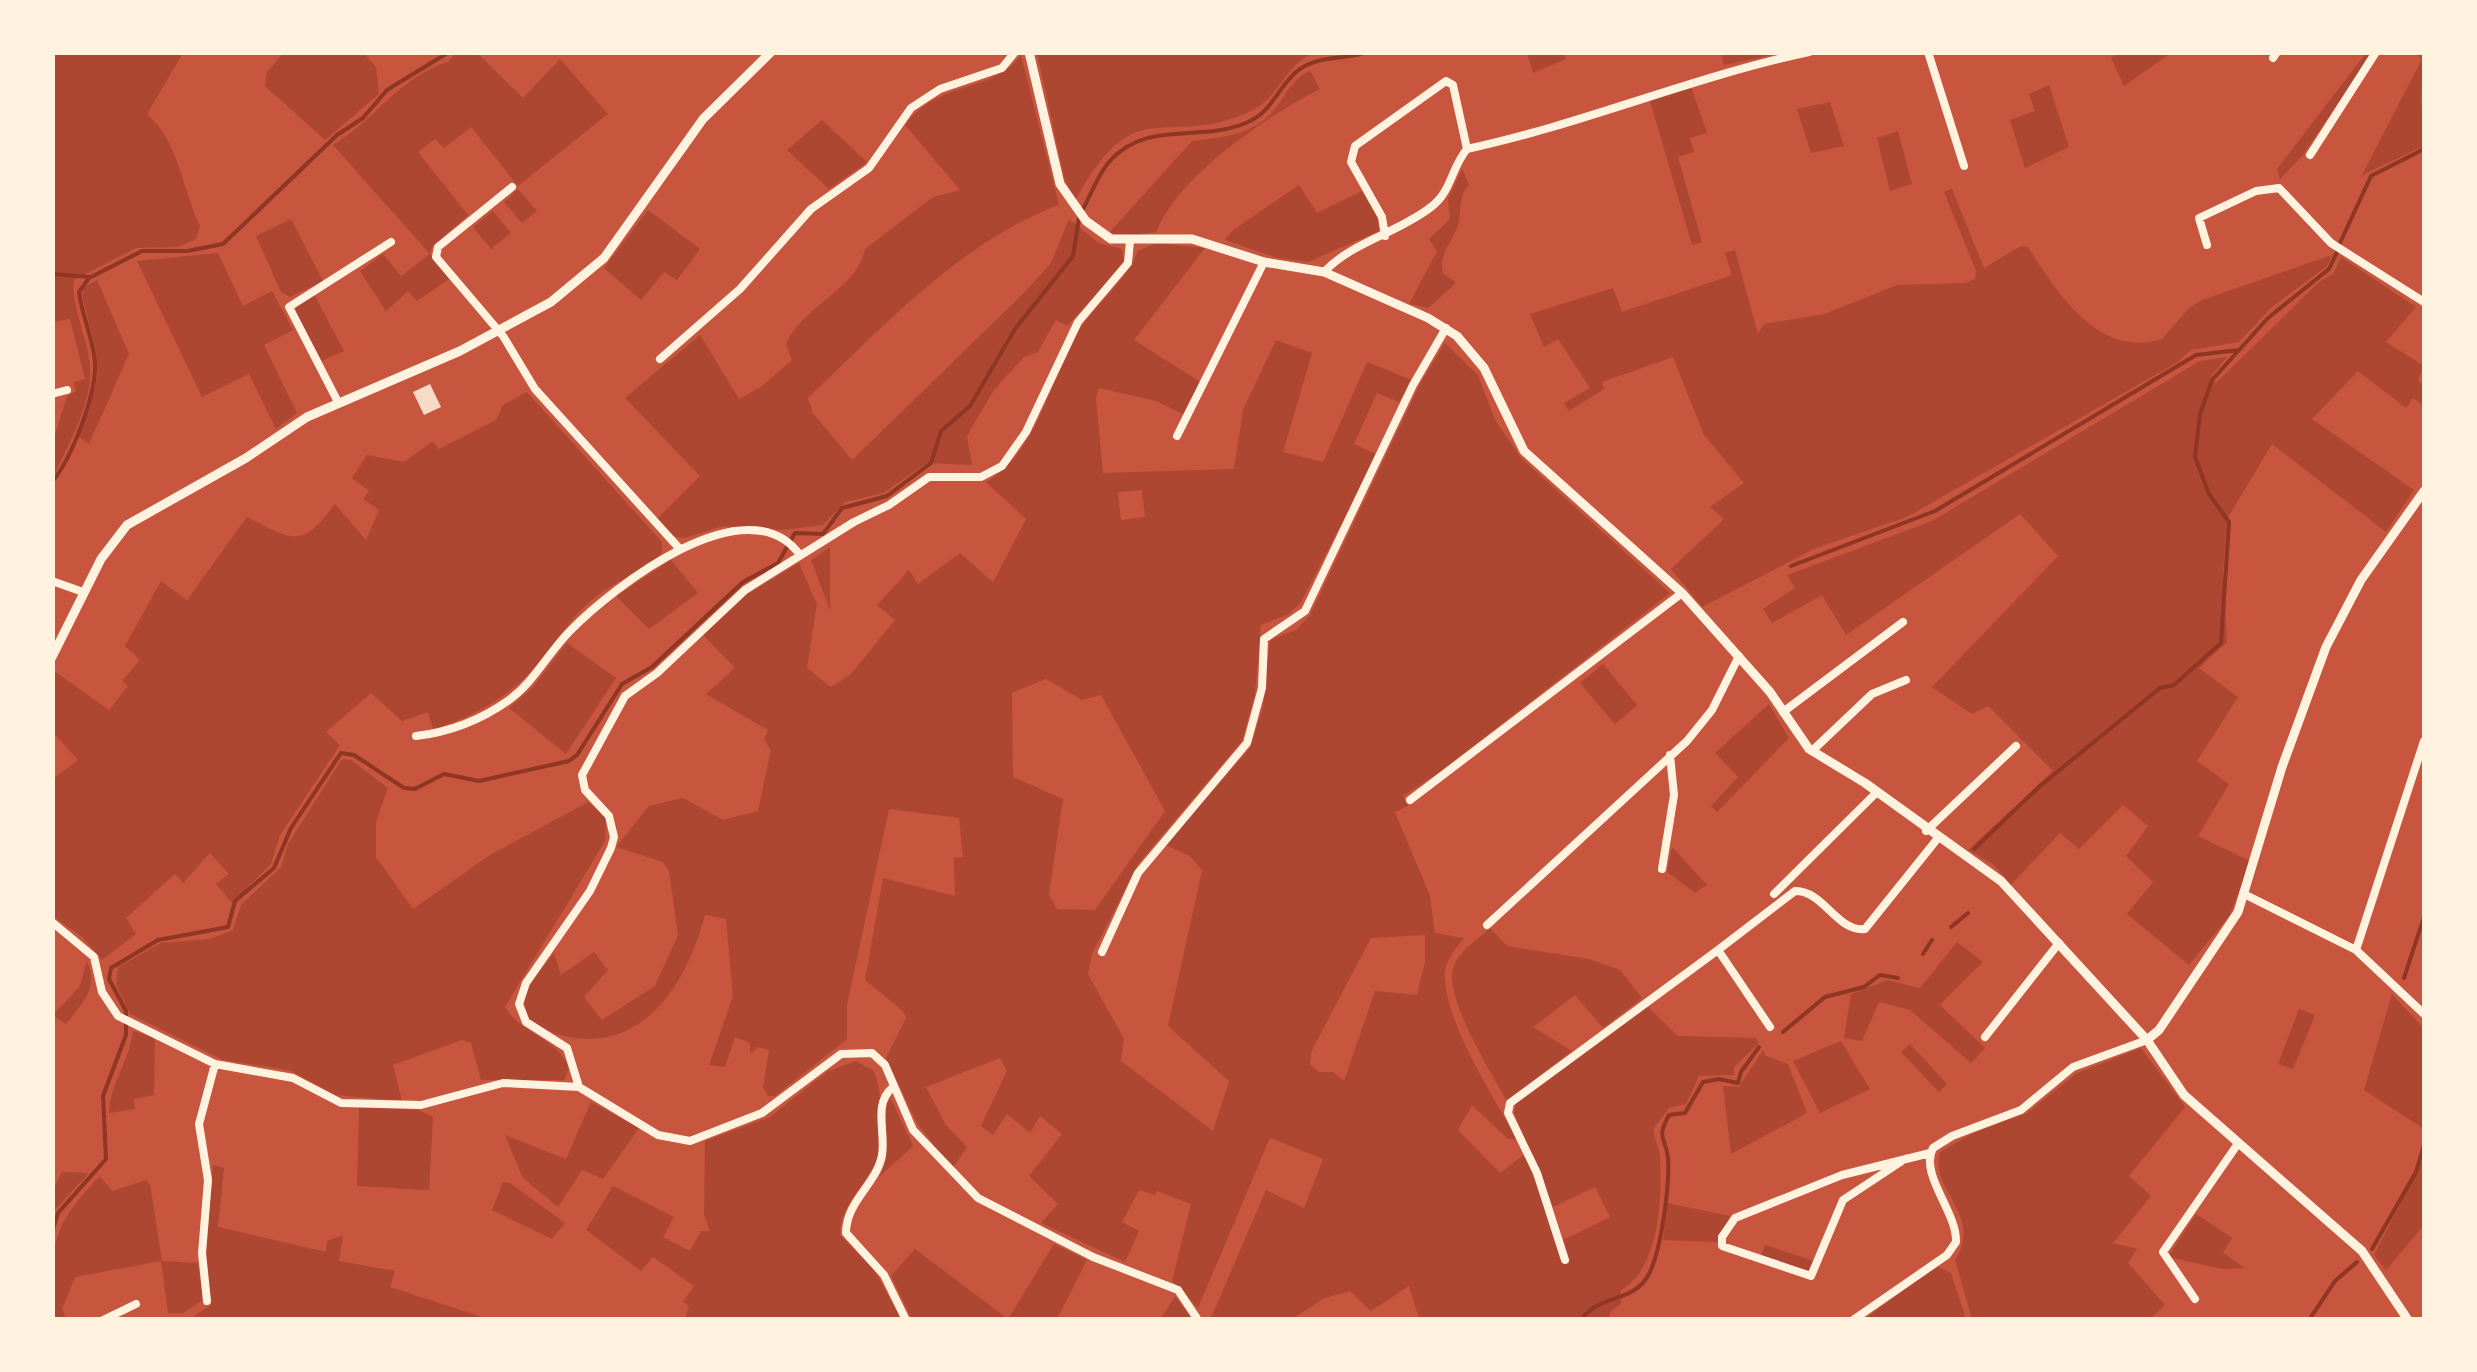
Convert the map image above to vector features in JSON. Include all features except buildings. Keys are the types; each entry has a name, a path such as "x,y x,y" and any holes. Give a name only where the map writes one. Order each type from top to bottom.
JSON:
{"street":[{"path":"52,657 112,542 136,519 338,402 498,332 551,302 604,258 702,120 771,52"},
{"path":"660,359 740,289 811,209 869,168 911,108 940,89 1002,68 1015,52"},
{"path":"1029,52 1060,184 1075,209 1100,234 1130,241 1192,238 1264,262 1324,272 1446,328 1484,368 1524,450 1682,593 1739,656 1812,751 1877,792 2000,882 2146,1040 2184,1096 2347,1235 2371,1262 2408,1320"},
{"path":"1468,149 1607,112 1700,77 1809,52"},
{"path":"1928,52 1964,166"},
{"path":"2310,155 2376,52"},
{"path":"1324,272 1341,257 1385,236 1443,197 1468,149 1453,85 1446,81 1355,146 1351,162 1382,218 1385,236"},
{"path":"512,186 434,253 498,332 526,379 678,548"},
{"path":"2206,246 2199,218 2256,190 2279,188 2331,243 2424,302"},
{"path":"580,1087 567,1048 526,1022 519,1004 526,983 590,891 614,837 610,816 584,790 584,769 629,692 657,674 738,595 800,555 929,477 981,476 1002,466 1026,432 1078,322 1128,262 1130,241"},
{"path":"338,402 289,306 391,242"},
{"path":"1177,436 1264,262"},
{"path":"1102,952 1138,873 1247,743 1262,688 1264,639 1306,611 1414,385 1446,328"},
{"path":"52,394 67,390"},
{"path":"1904,1159 1843,1200 1811,1276 1722,1246 1722,1236 1735,1218 1842,1175 1904,1159 1930,1153 1952,1136 2021,1110 2073,1067 2146,1040 2159,1030 2226,932 2246,895 2282,767 2326,647 2361,580 2424,491"},
{"path":"416,736 451,730 510,700 584,617 678,548 735,532 768,532 789,542 800,555"},
{"path":"52,581 83,592"},
{"path":"1410,800 1682,593"},
{"path":"1783,712 1903,622"},
{"path":"1486,925 1704,722 1739,656"},
{"path":"1812,751 1872,694 1906,680"},
{"path":"2356,950 2424,741"},
{"path":"1926,831 2016,746"},
{"path":"1662,868 1674,784 1670,755"},
{"path":"1774,894 1877,792"},
{"path":"1565,1260 1509,1106 1795,891 1810,893 1853,929 1865,929 1938,838"},
{"path":"2246,895 2356,950 2424,1014"},
{"path":"52,922 90,952 102,992 127,1020 215,1064 280,1074 325,1098 348,1104 420,1105 474,1087 503,1084 580,1087 658,1135 682,1140 700,1138 762,1114 851,1051 879,1058 913,1130 978,1198 1093,1257 1178,1290 1198,1320"},
{"path":"1984,1037 2060,943"},
{"path":"1718,950 1770,1028"},
{"path":"207,1301 202,1253 208,1180 199,1124 215,1064"},
{"path":"892,1088 883,1100 882,1157 850,1211 846,1233 884,1275 906,1320"},
{"path":"2195,1300 2163,1252 2238,1145"},
{"path":"1853,1320 1946,1255 1956,1242 1956,1226 1930,1168 1930,1153"},
{"path":"103,1320 136,1304"}],"shaded area":[{"path":"1721,52 1783,53 1724,65"},
{"path":"2121,52 2171,53 2124,86 2111,58"},
{"path":"52,53 183,53 147,114 173,152 200,226 196,239 178,247 136,248 74,280 90,380 78,424 53,478 53,441 67,396 76,391 74,382 85,379 70,319 53,322"},
{"path":"283,53 364,53 376,67 379,94 325,140 265,86 267,72"},
{"path":"455,53 477,53 523,98 560,59 608,114 518,186 471,127 444,148 435,139 418,152 468,215 432,247 430,254 333,145 415,78 449,61"},
{"path":"1037,53 1313,53 1296,65 1270,97 1253,110 1196,126 1154,128 1117,144 1097,166 1075,201 1064,177"},
{"path":"1527,53 1564,53 1566,59 1533,73"},
{"path":"2366,53 2372,53 2303,155 2280,179 2277,169"},
{"path":"2415,53 2424,53 2424,146 2362,175 2422,59"},
{"path":"1021,55 1059,205 989,240 924,289 808,398 813,413 852,460 1024,293 1051,263 1069,219 1099,243 1122,249 1124,262 1119,270 1067,326 1056,320 1038,352 1024,357 994,390 967,436 972,465 927,463 883,493 845,502 823,525 783,530 723,526 685,538 670,536 655,521 700,476 625,398 700,335 739,399 761,387 792,360 786,344 794,330 852,276 865,249 933,197 960,190 905,125 934,100 997,76"},
{"path":"1310,71 1320,89 1251,131 1204,169 1167,211 1156,232 1131,236 1109,233 1192,141 1250,129 1270,115 1295,81"},
{"path":"2049,85 2069,147 2025,168 2010,120 2035,111 2029,94"},
{"path":"1691,87 1707,133 1690,138 1694,152 1678,157 1702,242 1692,245 1650,101"},
{"path":"1830,102 1844,146 1811,153 1797,109"},
{"path":"822,120 867,162 829,189 787,150"},
{"path":"1898,131 1912,184 1890,191 1877,138"},
{"path":"1462,169 1469,185 1442,266 1443,273 1456,283 1428,308 1409,304 1437,251 1429,239 1450,219 1448,199"},
{"path":"1299,185 1317,213 1362,191 1378,219 1379,231 1308,262 1277,258 1225,240 1233,230"},
{"path":"518,189 537,211 522,223 504,202"},
{"path":"1952,189 1984,268 2021,246 2028,247 2082,317 2099,331 2139,343 2162,339 2189,308 2202,300 2332,255 2327,266 2272,307 2239,342 2191,350 2178,362 1907,517 1816,548 1702,607 1671,569 1724,519 1710,507 1744,483 1704,435 1673,357 1602,382 1604,389 1569,411 1564,403 1590,388 1558,339 1544,347 1530,314 1613,288 1622,312 1732,275 1725,253 1735,250 1758,334 1764,324 1824,314 1897,285 1965,283 1975,279 1976,271 1944,192"},
{"path":"648,210 700,249 677,280 664,272 641,300 604,268"},
{"path":"493,211 511,233 491,249 473,227"},
{"path":"291,219 323,281 290,297 281,292 256,236"},
{"path":"1156,243 1205,248 1134,340 1200,382 1183,414 1156,401 1099,388 1096,398 1103,473 1234,469 1243,410 1276,340 1312,353 1283,452 1323,462 1367,362 1412,380 1399,402 1377,393 1354,444 1376,454 1367,474 1301,602 1289,614 1261,625 1255,694 1242,741 1138,864 1092,954 1088,974 1124,1039 1121,1061 1213,1131 1229,1081 1168,1026 1202,870 1190,856 1165,845 1250,748 1263,707 1270,640 1296,630 1310,615 1421,382 1445,343 1478,375 1495,420 1521,458 1670,593 1440,772 1403,796 1408,806 1395,812 1430,896 1435,933 1464,938 1446,968 1448,999 1474,1062 1517,1139 1508,1139 1472,1105 1458,1130 1500,1173 1525,1154 1566,1264 1570,1261 1563,1240 1610,1217 1595,1187 1553,1207 1514,1113 1516,1103 1648,1007 1678,1036 1756,1038 1759,1043 1734,1067 1734,1075 1699,1076 1686,1104 1669,1108 1654,1128 1660,1154 1656,1231 1644,1266 1621,1290 1621,1304 1610,1312 1609,1319 1419,1319 1409,1286 1371,1311 1350,1291 1325,1298 1292,1319 1210,1320 1266,1190 1304,1208 1323,1159 1270,1138 1198,1308 1172,1281 1191,1204 1157,1191 1154,1195 1139,1190 1122,1222 1139,1231 1125,1262 1041,1223 1058,1204 1029,1176 1062,1134 1040,1116 1030,1133 1007,1114 993,1135 981,1126 1007,1071 1000,1058 926,1087 946,1125 967,1147 952,1169 917,1123 886,1058 906,1018 903,1011 865,980 883,878 955,896 954,858 963,857 959,818 889,809 847,1005 847,1039 775,1096 768,1096 763,1087 769,1050 758,1047 750,1054 750,1043 735,1037 725,1067 709,1065 733,996 726,919 705,915 676,984 645,1019 625,1031 602,1038 568,1037 542,1028 526,1015 528,989 554,953 561,975 594,952 608,970 584,997 602,1020 655,986 678,935 669,871 663,862 616,847 649,806 683,798 723,820 758,811 771,750 764,740 768,730 706,694 735,668 703,635 746,595 799,563 817,604 807,668 831,687 851,674 895,620 877,605 909,570 918,584 960,553 993,582 1026,519 986,482 1019,452 1078,332 1125,274 1138,251","holes":["1142,490 1145,517 1121,520 1118,492","1046,679 1082,700 1101,695 1165,811 1095,910 1057,909 1049,895 1063,799 1013,777 1012,693","1425,935 1425,962 1417,995 1375,991 1344,1081 1333,1072 1319,1072 1310,1064 1312,1050 1371,938"]},
{"path":"218,253 243,306 272,291 293,330 264,345 297,413 276,429 249,374 202,397 137,261"},
{"path":"383,254 401,276 430,254 449,279 417,301 408,291 386,311 360,271"},
{"path":"2341,257 2416,307 2386,342 2424,366 2418,380 2424,386 2424,406 2413,398 2406,408 2358,371 2312,419 2414,490 2386,532 2272,444 2227,519 2223,570 2227,642 2199,668 2238,697 2197,761 2229,784 2198,836 2250,861 2230,915 2189,965 2127,914 2153,882 2126,856 2148,826 2123,805 2079,849 2060,833 2011,885 1993,864 1968,850 2053,771 1988,706 1972,714 1932,687 2058,556 2020,514 1846,635 1822,595 1772,623 1763,609 1795,588 1787,575 1932,521 2200,361 2227,357 2211,376 2216,383 2319,282 2333,274"},
{"path":"97,280 129,354 89,444 77,436 93,395 98,366 82,295 84,287"},
{"path":"315,296 344,351 322,361 295,312 297,305"},
{"path":"527,392 662,542 662,553 592,600 526,676 503,696 462,719 433,729 428,712 402,721 371,693 326,732 340,745 280,835 271,864 232,903 216,884 229,874 210,853 183,883 175,874 126,918 136,934 102,960 82,937 53,916 53,779 78,760 53,732 54,671 109,710 128,686 122,681 140,660 125,646 161,581 187,600 247,517 296,536 313,529 335,504 366,540 379,510 363,499 369,491 352,478 367,455 404,462 433,441 439,449 496,420 503,405"},
{"path":"830,547 830,610 811,560"},
{"path":"671,560 698,593 649,629 616,596"},
{"path":"567,643 616,678 566,754 509,708 533,687"},
{"path":"1603,664 1637,705 1615,724 1580,683"},
{"path":"1769,704 1789,738 1717,812 1711,806 1738,777 1715,753"},
{"path":"342,759 351,760 388,788 376,822 376,857 413,909 490,855 588,802 606,818 605,841 505,1007 520,1024 564,1058 569,1068 564,1080 481,1080 471,1043 462,1040 393,1065 402,1101 336,1095 289,1070 223,1060 130,1014 116,984 118,967 161,943 210,939 233,930 241,905 281,867 288,844"},
{"path":"1672,847 1707,885 1695,893 1667,872"},
{"path":"1490,928 1507,946 1589,959 1620,970 1642,998 1603,1028 1575,995 1533,1027 1572,1051 1507,1101 1462,1017 1452,982 1459,957"},
{"path":"1957,942 1983,962 1940,1005 1985,1048 1971,1063 1910,1010 1879,1002 1862,1041 1844,1038 1851,994 1887,980 1920,988"},
{"path":"87,961 90,987 66,1024 53,1015 80,986"},
{"path":"2392,994 2424,1029 2424,1129 2364,1090"},
{"path":"2299,1009 2315,1015 2293,1069 2278,1064"},
{"path":"133,1031 155,1038 154,1095 134,1099 135,1109 109,1113 113,1092"},
{"path":"1841,1041 1870,1089 1820,1113 1793,1061"},
{"path":"1910,1044 1947,1084 1939,1092 1901,1052"},
{"path":"2141,1048 2185,1107 2129,1176 2151,1196 2113,1243 2137,1249 2128,1263 2165,1305 2150,1319 1972,1319 1955,1260 1963,1229 1942,1179 1940,1152 1973,1133 2027,1113 2077,1073"},
{"path":"1763,1050 1766,1056 1788,1064 1807,1113 1731,1154 1723,1086 1739,1087"},
{"path":"856,1061 874,1071 877,1080 881,1138 878,1157 844,1213 840,1235 875,1271 901,1319 685,1319 689,1306 683,1302 694,1286 653,1257 641,1271 586,1230 613,1186 674,1217 663,1237 690,1251 701,1231 710,1231 704,1215 705,1141 770,1117 828,1071"},
{"path":"891,1099 913,1146 880,1176 886,1160 886,1104"},
{"path":"591,1102 639,1128 603,1179 582,1170 558,1207 523,1178 505,1135 566,1159"},
{"path":"359,1107 419,1110 433,1117 429,1190 357,1186"},
{"path":"2424,1157 2424,1225 2386,1270 2374,1255"},
{"path":"213,1165 224,1168 218,1227 326,1252 327,1241 343,1235 339,1261 395,1271 390,1287 488,1319 188,1320 211,1305 206,1253"},
{"path":"62,1172 89,1173 53,1212 53,1190"},
{"path":"100,1176 112,1191 146,1180 150,1184 162,1261 198,1263 203,1300 183,1313 168,1313 161,1261 75,1277 62,1309 67,1319 53,1320 56,1241 70,1211"},
{"path":"503,1182 510,1183 565,1223 552,1239 492,1210"},
{"path":"1667,1203 1730,1216 1717,1242 1663,1240"},
{"path":"2196,1214 2232,1238 2223,1253 2245,1268 2222,1269 2168,1257"},
{"path":"1054,1244 1087,1260 1057,1319 1008,1319"},
{"path":"1765,1245 1814,1261 1808,1271 1760,1259"},
{"path":"915,1249 1008,1319 912,1319 891,1276"},
{"path":"1937,1266 1951,1273 1966,1319 1863,1320"},
{"path":"1175,1296 1192,1319 1160,1320"}],"waterway":[{"path":"52,274 91,277 142,251 187,251 223,244 337,135 363,118 387,90 449,52"},
{"path":"1083,209 1105,167 1124,149 1156,136 1228,129 1246,123 1262,114 1288,81 1310,63 1367,52"},
{"path":"2340,243 2371,176 2424,149"},
{"path":"52,1233 58,1213 106,1159 103,1096 126,1035 126,1011 109,979 111,968 158,940 228,927 235,901 274,868 291,828 341,753 354,755 404,788 415,789 444,774 479,781 569,761 577,755 622,684 652,667 743,582 778,563 795,533 823,534 842,508 887,496 931,463 941,431 970,406 1015,329 1073,256 1079,218"},
{"path":"1974,849 2040,786 2160,688 2174,685 2221,643 2229,522 2209,494 2195,457 2200,414 2212,380 2268,318 2329,269 2337,252"},
{"path":"52,482 75,442 95,375 94,353 79,292 89,278"},
{"path":"1791,566 1935,511 2196,355 2239,350"},
{"path":"1951,927 1968,913"},
{"path":"2404,978 2424,917"},
{"path":"1923,954 1932,940"},
{"path":"1783,1032 1825,997 1864,987 1880,975 1898,978"},
{"path":"1581,1320 1597,1306 1634,1290 1649,1274 1666,1201 1668,1158 1662,1133 1669,1115 1685,1113 1703,1082 1719,1079 1738,1083 1759,1047"},
{"path":"2372,1249 2416,1172 2424,1145"},
{"path":"2309,1320 2335,1281 2357,1262"}]}
